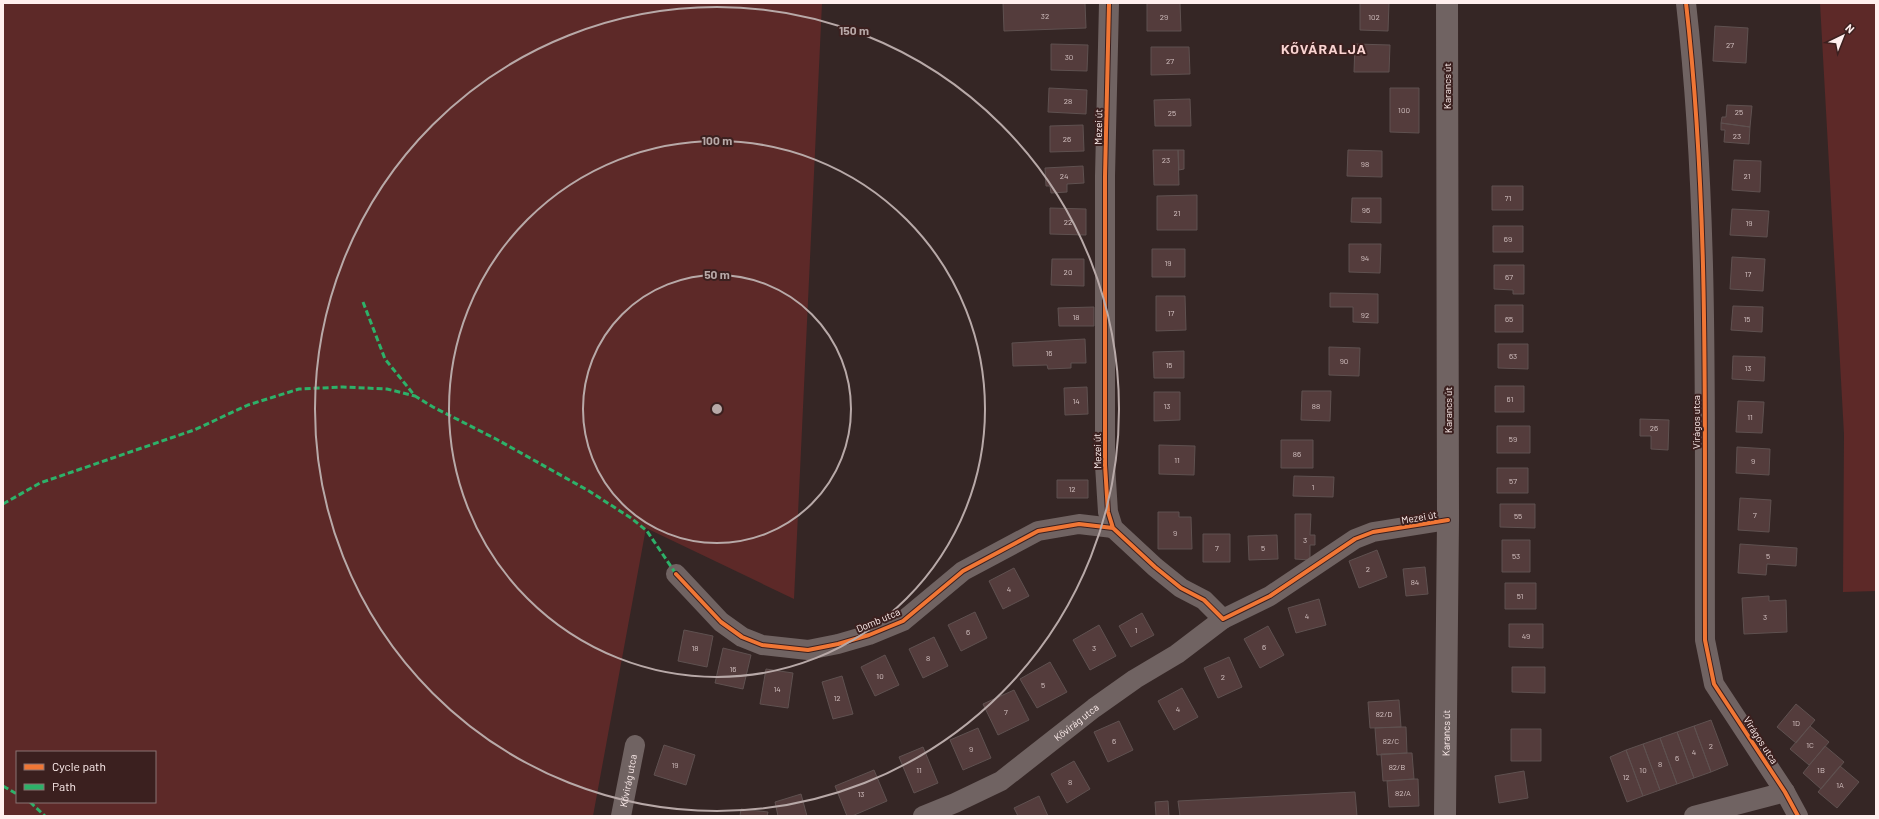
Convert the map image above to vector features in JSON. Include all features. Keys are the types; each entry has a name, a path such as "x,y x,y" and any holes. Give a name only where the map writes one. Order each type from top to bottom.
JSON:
{"main road":[{"name":"Karancs út","path":"1445,816 1448,520 1447,3"}],"street":[{"name":"Mezei út","path":"1109,3 1105,176 1105,465 1108,512 1113,528"},
{"name":"Virágos utca","path":"1686,3 1694,73 1703,240 1705,640 1714,684 1785,792 1798,816"},
{"name":"Mezei út","path":"1223,619 1270,596 1355,539 1373,532 1448,520"},
{"name":"Domb utca","path":"676,574 721,622 742,637 762,645 808,650 838,644 869,635 903,621 963,571 1038,531 1079,524 1113,528"},
{"path":"1113,528 1155,567 1181,588 1204,600 1223,619"},
{"name":"Kővirág utca","path":"923,816 955,803 1001,781 1094,708 1135,679 1177,654 1223,619"},
{"name":"Kővirág utca","path":"621,816 635,745"},
{"path":"1694,816 1785,792"}],"shaded area":[{"path":"3,3 822,3 794,599 646,528 593,816 3,816"},
{"path":"1820,3 1876,3 1876,591 1843,592 1844,434"}],"building":[{"path":"1003,3 1085,3 1086,28 1004,31"},
{"path":"1147,3 1180,3 1181,31 1147,31"},
{"path":"1360,3 1389,3 1388,31 1360,30"},
{"path":"1715,26 1748,28 1746,63 1713,61"},
{"path":"1051,44 1088,45 1087,71 1051,70"},
{"path":"1355,44 1390,45 1389,72 1354,72"},
{"path":"1151,47 1189,47 1190,74 1151,75"},
{"path":"1049,88 1087,90 1086,114 1048,112"},
{"path":"1390,88 1419,88 1419,133 1390,132"},
{"path":"1190,99 1191,126 1155,126 1154,100"},
{"path":"1727,105 1752,106 1750,127 1721,123 1722,117 1726,117"},
{"path":"1721,123 1750,127 1749,144 1724,142 1725,130 1721,130"},
{"path":"1083,125 1084,151 1050,152 1050,126"},
{"path":"1153,150 1178,150 1179,185 1154,185"},
{"path":"1178,150 1184,150 1184,169 1179,170"},
{"path":"1348,150 1382,151 1382,177 1347,176"},
{"path":"1734,160 1761,161 1760,192 1732,190"},
{"path":"1083,166 1084,183 1067,184 1067,192 1051,193 1050,186 1046,186 1045,168"},
{"path":"1492,186 1523,186 1523,210 1492,210"},
{"path":"1197,195 1197,230 1157,230 1157,196"},
{"path":"1352,198 1381,198 1381,223 1351,222"},
{"path":"1050,208 1086,209 1086,235 1050,234"},
{"path":"1732,209 1769,211 1767,237 1730,235"},
{"path":"1493,226 1523,226 1523,252 1493,252"},
{"path":"1349,244 1381,244 1380,273 1349,272"},
{"path":"1152,249 1185,249 1185,277 1152,277"},
{"path":"1732,257 1765,259 1763,291 1730,289"},
{"path":"1052,259 1084,259 1084,286 1051,285"},
{"path":"1494,265 1524,265 1524,294 1513,294 1513,290 1494,289"},
{"path":"1330,293 1378,294 1378,323 1353,322 1353,307 1330,307"},
{"path":"1156,296 1185,296 1186,330 1156,331"},
{"path":"1495,305 1523,305 1523,332 1495,332"},
{"path":"1733,306 1763,307 1762,332 1731,330"},
{"path":"1094,307 1094,326 1059,326 1058,308"},
{"path":"1085,339 1086,363 1071,363 1071,368 1048,369 1047,365 1013,366 1012,343"},
{"path":"1498,344 1528,344 1528,369 1498,368"},
{"path":"1329,347 1360,348 1359,376 1329,375"},
{"path":"1184,351 1184,378 1154,378 1153,352"},
{"path":"1733,356 1765,357 1764,381 1732,379"},
{"path":"1495,386 1524,386 1524,412 1495,412"},
{"path":"1087,387 1088,414 1065,415 1064,388"},
{"path":"1302,391 1331,391 1330,421 1301,420"},
{"path":"1154,392 1180,392 1180,420 1154,421"},
{"path":"1738,401 1764,402 1762,433 1736,432"},
{"path":"1640,419 1669,420 1668,450 1651,449 1651,436 1640,436"},
{"path":"1497,426 1530,426 1530,453 1497,453"},
{"path":"1281,440 1313,440 1313,468 1281,468"},
{"path":"1159,445 1195,446 1194,475 1159,474"},
{"path":"1737,447 1770,449 1769,475 1736,473"},
{"path":"1497,468 1528,468 1528,493 1497,493"},
{"path":"1294,476 1334,477 1333,497 1293,496"},
{"path":"1057,480 1088,480 1088,498 1057,498"},
{"path":"1740,498 1771,500 1769,532 1738,530"},
{"path":"1500,504 1535,504 1535,528 1500,527"},
{"path":"1158,512 1179,512 1179,517 1191,517 1192,549 1158,549"},
{"path":"1295,514 1311,514 1310,535 1315,535 1315,545 1310,545 1310,560 1295,559"},
{"path":"1203,534 1230,534 1230,562 1203,562"},
{"path":"1277,535 1278,559 1249,560 1248,536"},
{"path":"1502,540 1530,540 1530,572 1502,572"},
{"path":"1740,544 1797,548 1796,566 1767,564 1766,575 1738,573"},
{"path":"1377,550 1387,577 1359,588 1349,561"},
{"path":"1425,567 1428,594 1406,596 1403,569"},
{"path":"1014,568 1029,596 1003,609 989,581"},
{"path":"1505,583 1536,583 1536,609 1505,609"},
{"path":"1769,596 1769,601 1786,600 1787,632 1744,634 1742,598"},
{"path":"1319,599 1326,625 1296,633 1288,608"},
{"path":"975,612 987,638 961,651 948,625"},
{"path":"1142,613 1154,635 1131,647 1119,626"},
{"path":"1509,624 1543,624 1543,648 1509,647"},
{"path":"1099,625 1116,656 1090,670 1073,640"},
{"path":"1268,626 1284,655 1260,668 1244,639"},
{"path":"684,630 713,636 707,667 678,661"},
{"path":"934,637 948,666 923,678 909,649"},
{"path":"723,648 751,655 743,689 715,683"},
{"path":"885,655 899,685 875,696 861,667"},
{"path":"1229,657 1242,687 1218,698 1204,668"},
{"path":"1050,662 1067,692 1037,708 1020,679"},
{"path":"1512,667 1545,667 1545,693 1512,692"},
{"path":"766,669 793,673 788,708 760,704"},
{"path":"842,676 853,714 833,719 822,682"},
{"path":"1182,688 1198,717 1174,730 1158,701"},
{"path":"1014,690 1029,720 998,735 983,704"},
{"path":"1399,700 1401,727 1370,728 1368,702"},
{"path":"1796,704 1815,720 1796,743 1777,727"},
{"path":"1711,720 1728,765 1711,772 1694,726"},
{"path":"1119,721 1133,750 1108,762 1094,732"},
{"path":"1694,726 1711,772 1694,778 1677,732"},
{"path":"1810,726 1829,742 1809,765 1790,749"},
{"path":"1406,727 1407,753 1377,755 1375,728"},
{"path":"978,728 991,758 963,770 950,740"},
{"path":"1511,729 1541,729 1541,761 1511,761"},
{"path":"1677,732 1694,778 1677,784 1660,738"},
{"path":"1660,738 1677,784 1660,790 1643,744"},
{"path":"1643,744 1660,790 1643,796 1626,750"},
{"path":"664,745 695,755 686,785 654,775"},
{"path":"1825,746 1844,762 1821,789 1803,773"},
{"path":"923,747 938,783 914,793 899,757"},
{"path":"1626,750 1643,796 1627,802 1610,757"},
{"path":"1412,753 1414,779 1383,781 1381,754"},
{"path":"1074,761 1090,789 1067,803 1051,774"},
{"path":"1840,766 1859,782 1837,808 1818,792"},
{"path":"874,770 887,801 852,816 847,816 835,786"},
{"path":"1524,771 1528,798 1499,803 1495,776"},
{"path":"1418,779 1419,806 1389,807 1387,781"},
{"path":"1355,792 1357,816 1180,816 1178,801"},
{"path":"801,794 807,816 778,816 775,802"},
{"path":"1039,796 1048,816 1018,816 1014,808"},
{"path":"1168,801 1169,816 1156,816 1155,802"},
{"path":"741,809 768,812 767,816 740,816"}],"marked path":[{"path":"363,302 385,359 415,396 589,491 631,518 647,531 676,574"},
{"path":"3,504 40,483 194,430 248,405 299,389 343,387 387,389 415,396"},
{"path":"3,786 16,793"},
{"path":"31,803 45,816"}],"cycle path":[{"path":"1109,3 1105,176 1105,465 1108,512 1113,528 1155,567 1181,588 1204,600 1223,619 1270,596 1355,539 1373,532 1448,520"},
{"path":"1686,3 1694,82 1702,241 1705,401 1705,640 1714,684 1785,792 1798,816"},
{"path":"676,574 721,622 742,637 762,645 808,650 838,644 869,635 903,621 963,571 1038,531 1079,524 1113,528"}],"district":[{"name":"KŐVÁRALJA","path":"1324,48"}]}
